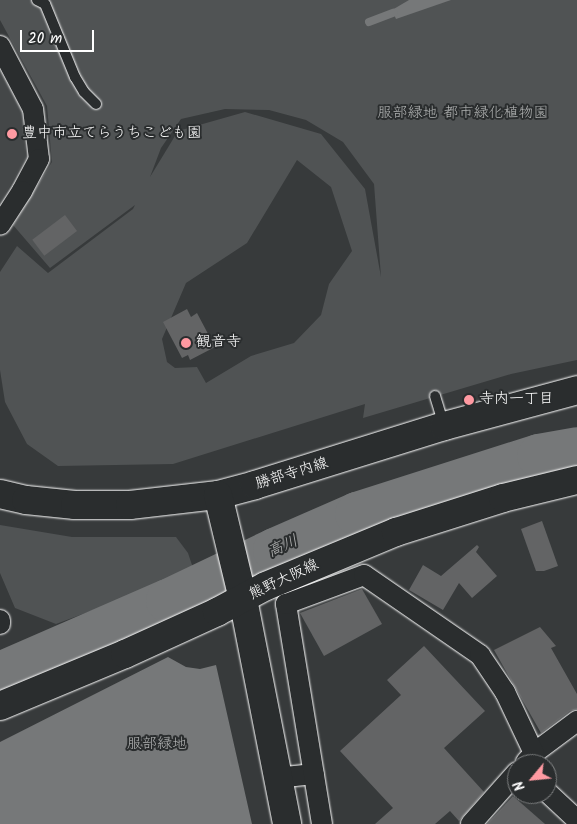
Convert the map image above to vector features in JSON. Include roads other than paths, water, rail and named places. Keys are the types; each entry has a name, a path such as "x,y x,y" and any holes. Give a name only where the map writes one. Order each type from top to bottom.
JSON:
{"street":[{"path":"0,46 33,109 38,159 22,191 0,224"},
{"name":"勝部寺内線","path":"0,494 26,500 74,506 130,505 218,495 444,426 577,390"},
{"name":"熊野大阪線","path":"0,706 125,654 243,599 266,586 396,532 503,498 577,480"},
{"path":"218,495 243,599 276,778 287,824"},
{"path":"322,824 286,604 364,575 480,655 505,692 528,754"},
{"path":"534,754 577,721"},
{"path":"276,778 314,774"},
{"path":"471,824 507,783"},
{"path":"557,801 577,820"}],"lane":[{"path":"37,0 45,4 75,77 84,92 96,104"},
{"path":"435,396 444,426"}],"waterway":[{"path":"369,22 393,13"},
{"name":"高川","path":"0,674 168,601 275,550 357,514 539,456 577,449"}],"place":[{"name":"豊中市立てらうちこども園","path":"12,134"},
{"name":"観音寺","path":"186,343"},
{"name":"寺内一丁目","path":"469,400"}],"park label":[{"name":"服部緑地 都市緑化植物園","path":"463,114"},
{"name":"服部緑地","path":"157,745"}]}
